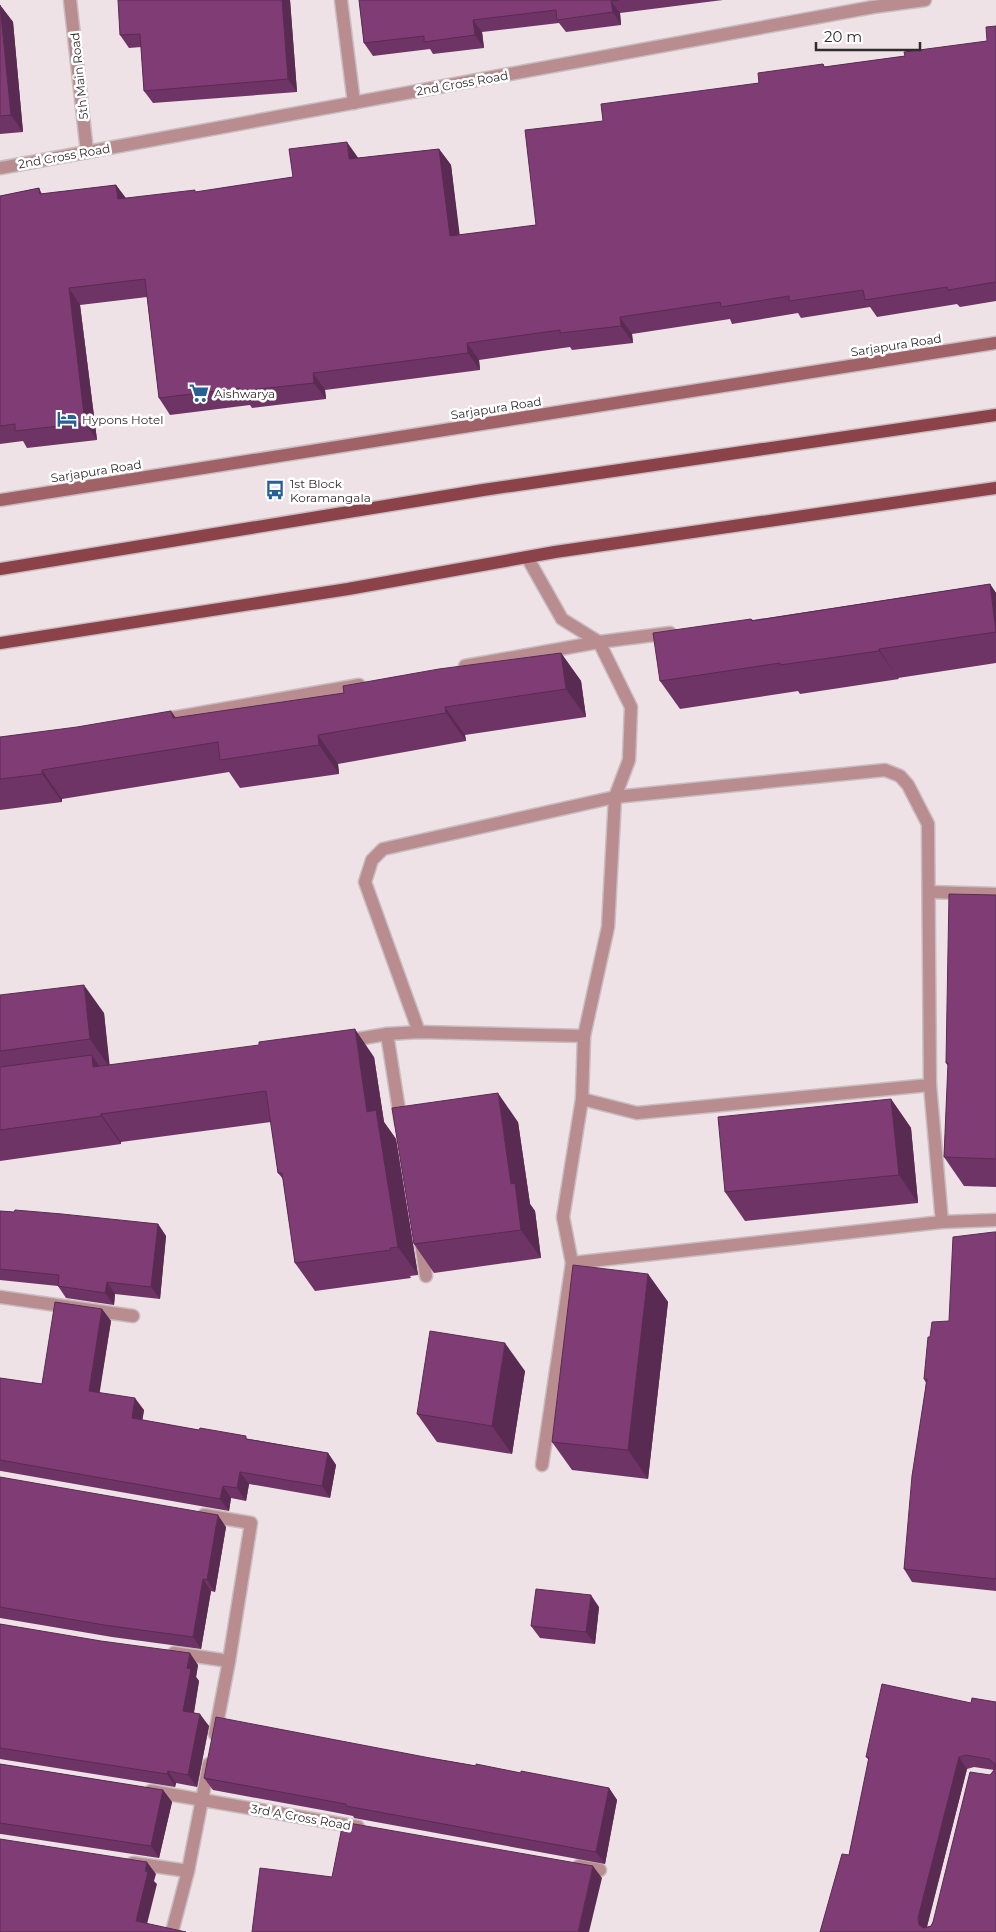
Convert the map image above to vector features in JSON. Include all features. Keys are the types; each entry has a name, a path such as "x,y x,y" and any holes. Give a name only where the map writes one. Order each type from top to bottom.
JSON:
{"main road":[{"path":"0,569 473,491 996,415"},
{"path":"0,643 348,589 565,550 996,488"}],"street":[{"name":"5th Main Road","path":"70,0 87,152"},
{"path":"341,0 354,103"},
{"name":"2nd Cross Road","path":"0,168 854,11 925,0"},
{"name":"Sarjapura Road","path":"0,500 996,343"},
{"path":"527,558 562,619 599,642 632,708 629,760 615,797 608,927 584,1036 582,1099 563,1217 572,1263 542,1465"},
{"path":"452,669 599,642 678,632"},
{"path":"147,723 373,683"},
{"path":"419,1032 365,882 372,860 383,849 615,797 885,770 900,776 908,785 928,824 930,1085 942,1222"},
{"path":"929,892 996,894"},
{"path":"338,1043 387,1034 419,1032 584,1036"},
{"path":"387,1034 403,1131"},
{"path":"582,1099 637,1113 930,1085"},
{"path":"572,1263 942,1222 996,1220"},
{"path":"418,1228 426,1276"},
{"path":"0,1297 133,1316"},
{"path":"174,1932 188,1871 229,1661 251,1523 193,1513"},
{"path":"160,1652 229,1661"},
{"name":"3rd A Cross Road","path":"135,1789 368,1828"},
{"path":"122,1861 188,1871"},
{"path":"571,1864 600,1870"}],"building":[{"path":"118,0 282,0 288,79 144,91 140,34 120,35"},
{"path":"359,0 619,0 611,1 613,12 557,20 556,10 473,20 475,35 424,42 424,36 364,43"},
{"path":"0,5 11,115 0,116"},
{"path":"996,26 996,282 948,290 947,287 865,300 863,290 789,301 789,296 721,307 720,302 620,317 621,326 560,333 560,330 467,343 468,353 313,373 314,383 240,391 240,388 159,398 145,279 69,288 85,423 15,431 15,424 0,426 0,196 39,188 40,194 116,185 118,199 195,190 195,192 293,177 289,149 347,142 349,159 439,149 450,236 536,225 525,130 603,121 601,104 759,83 758,73 823,64 824,67 905,56 904,52 987,41 986,27"},
{"path":"990,584 996,632 879,649 879,651 780,665 780,663 660,681 653,633 751,619 752,621"},
{"path":"561,653 566,689 445,707 446,713 318,735 319,745 220,760 218,742 42,770 42,774 0,779 0,737 77,727 171,711 173,718 344,693 343,686 439,669"},
{"path":"949,894 996,895 996,1159 944,1157 948,1063 946,1063"},
{"path":"84,985 90,1039 0,1051 0,995"},
{"path":"355,1029 367,1112 376,1110 398,1247 390,1248 391,1250 295,1263 282,1173 278,1173 266,1091 0,1130 0,1067 92,1055 93,1067 259,1045 259,1042"},
{"path":"498,1093 511,1184 515,1183 521,1230 414,1244 392,1108"},
{"path":"891,1099 899,1175 725,1192 718,1117"},
{"path":"15,1210 158,1224 151,1287 107,1282 105,1293 58,1286 59,1275 0,1269 0,1211 14,1212"},
{"path":"996,1232 996,1579 904,1569 912,1476 927,1379 924,1379 928,1337 930,1337 932,1322 949,1321 953,1237"},
{"path":"573,1265 648,1274 628,1450 552,1442"},
{"path":"55,1302 102,1309 89,1391 135,1398 132,1418 246,1436 246,1439 328,1453 322,1486 240,1472 237,1488 223,1486 220,1499 0,1460 0,1378 42,1384"},
{"path":"430,1331 505,1343 492,1426 417,1414"},
{"path":"0,1477 218,1515 207,1580 203,1579 193,1637 104,1625 0,1607"},
{"path":"536,1589 591,1595 586,1632 531,1626"},
{"path":"0,1624 101,1641 190,1653 187,1668 191,1669 183,1711 200,1714 188,1775 168,1771 167,1774 0,1748"},
{"path":"882,1684 971,1703 972,1698 996,1702 996,1932 820,1932 842,1854 849,1855 869,1757 866,1757","holes":["966,1755 989,1759 995,1764 995,1769 990,1775 970,1772 933,1922 931,1926 924,1928 919,1925 918,1918 959,1757"]},
{"path":"216,1717 430,1758 476,1766 476,1764 521,1773 521,1771 609,1788 596,1852 204,1778"},
{"path":"0,1764 163,1790 151,1846 0,1823"},
{"path":"343,1822 593,1866 578,1932 252,1932 260,1868 332,1877"},
{"path":"0,1839 147,1862 145,1871 148,1872 136,1921 186,1932 0,1932"}],"place":[{"name":"Aishwarya","path":"199,393"},
{"name":"Hypons Hotel","path":"67,419"},
{"name":"1st Block Koramangala","path":"275,490"}]}
